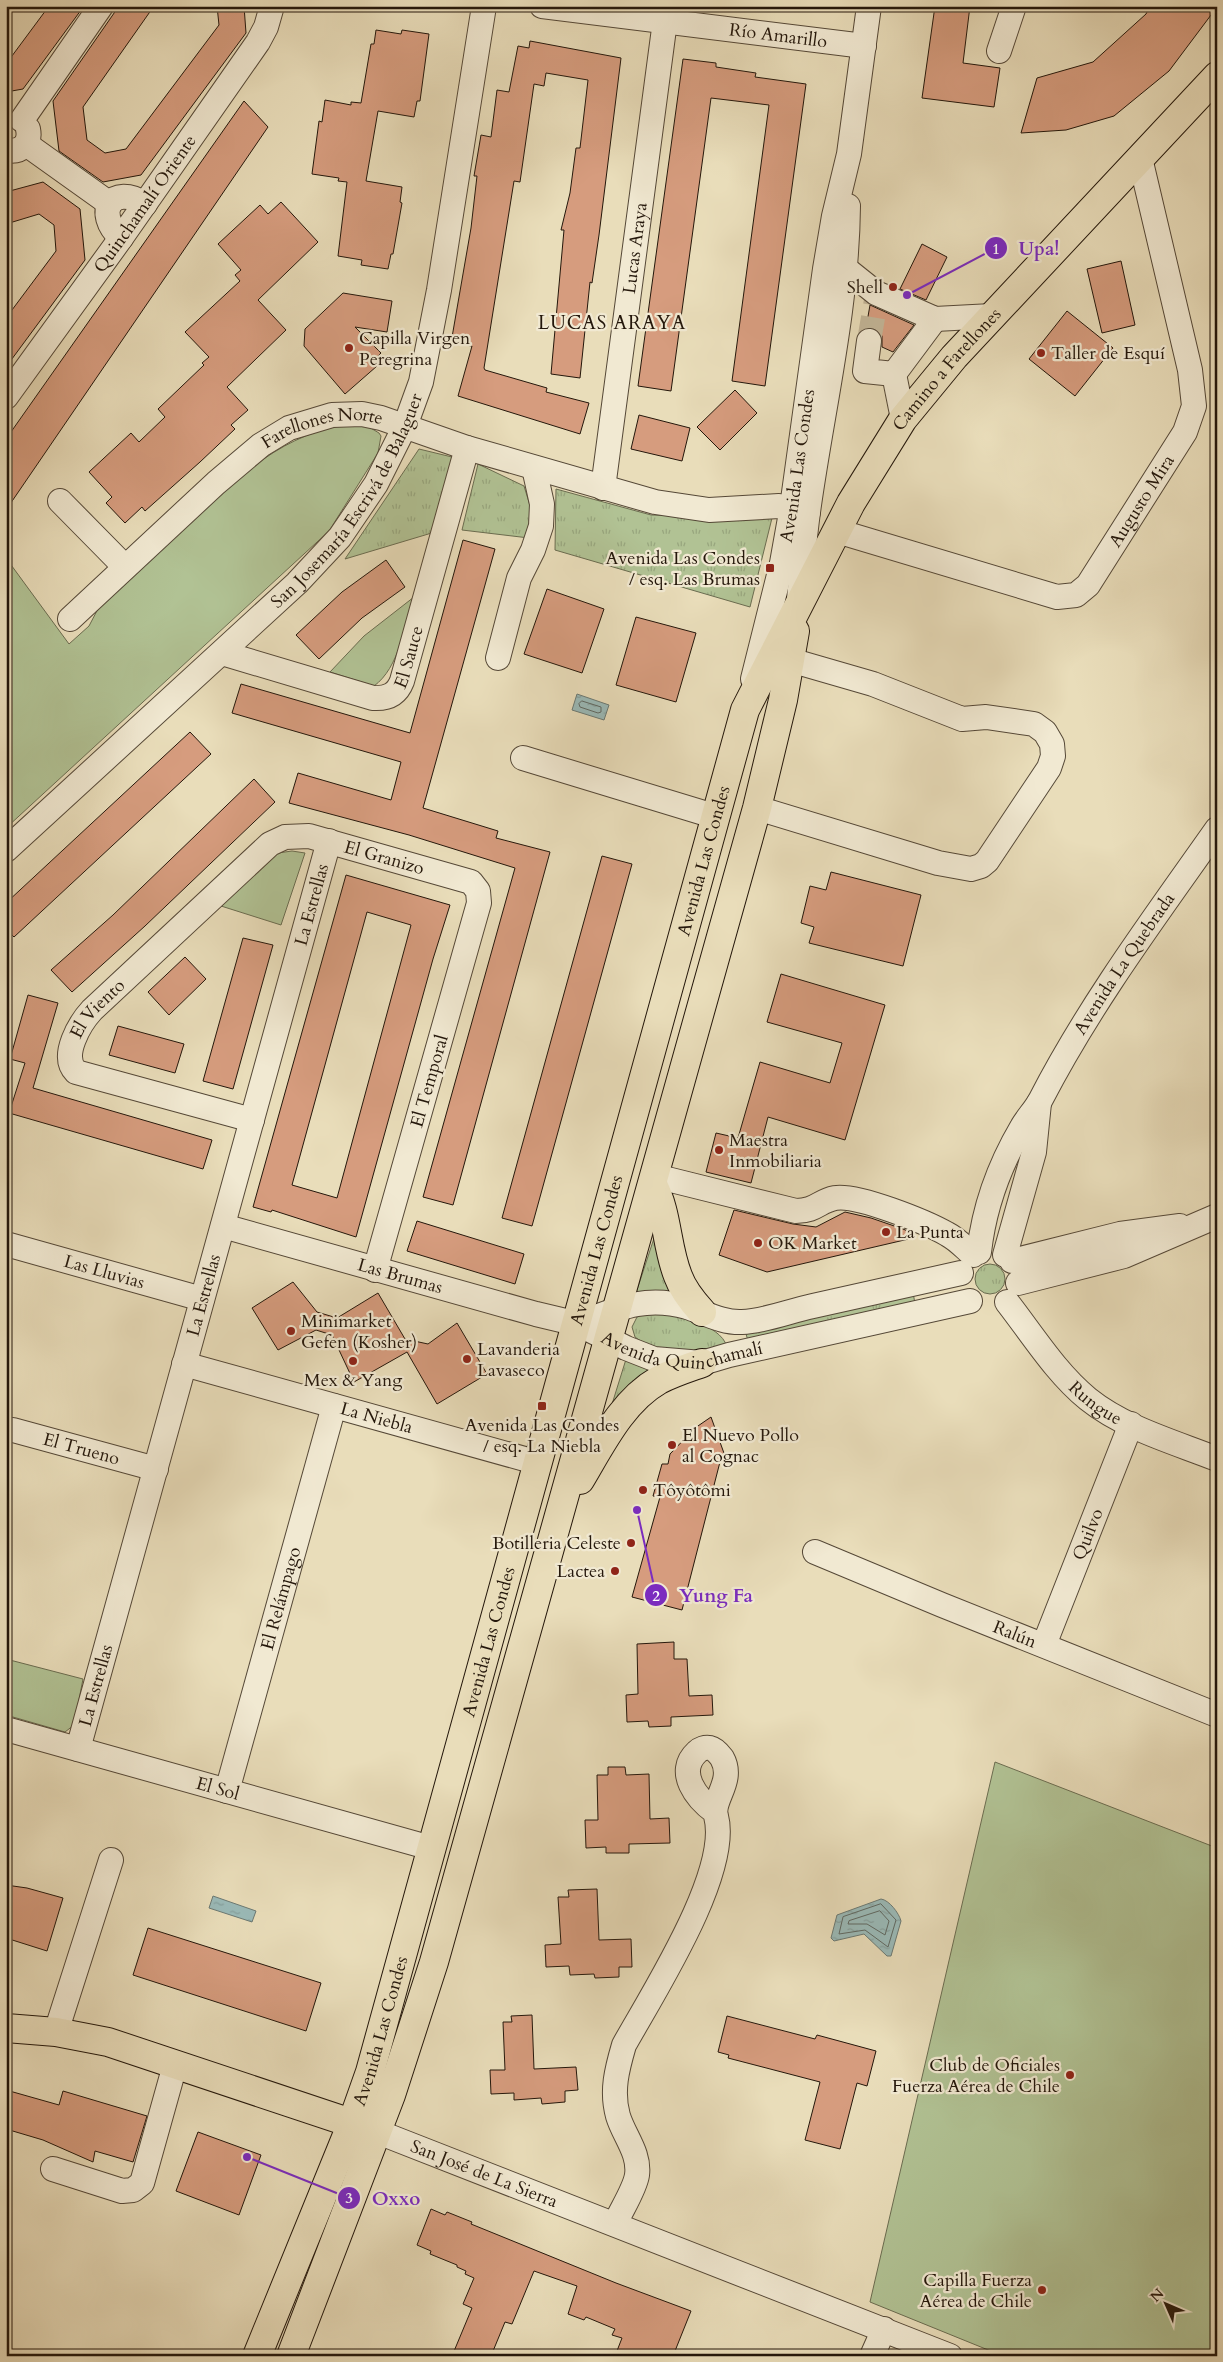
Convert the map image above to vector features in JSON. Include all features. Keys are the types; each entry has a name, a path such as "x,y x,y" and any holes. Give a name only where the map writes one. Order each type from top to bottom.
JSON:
{"main road":[{"name":"Camino a Farellones","path":"745,710 855,496 903,419 947,364 1217,76"},
{"name":"Avenida Las Condes","path":"291,2356 378,2132 434,1962 562,1511 757,808 776,736 798,610"},
{"name":"Avenida Las Condes","path":"257,2356 352,2123 378,2044 578,1324 745,710"},
{"path":"654,1180 666,1219 678,1277 683,1289 710,1316"},
{"path":"562,1511 610,1429 634,1400 658,1381 702,1363"},
{"name":"San José de La Sierra","path":"6,2028 56,2032 108,2042 378,2132"}],"street":[{"path":"101,6 14,119 29,131 16,147 110,204"},
{"name":"Quinchamalí Oriente","path":"6,397 121,238 258,42 266,27 272,6"},
{"name":"San Josemaría Escrivá de Balaguer","path":"6,850 297,583 340,537 376,484 405,426 420,382 430,340 484,6"},
{"name":"Río Amarillo","path":"542,6 666,14 864,46"},
{"name":"Avenida Las Condes","path":"798,610 800,509 825,268 834,216 849,154 869,6"},
{"path":"999,51 1014,6"},
{"name":"Lucas Araya","path":"602,488 666,14"},
{"name":"Avenida Las Condes","path":"745,710 782,564 800,509 828,398 846,268 849,154"},
{"name":"Augusto Mira","path":"837,531 1057,597 1076,595 1088,585 1185,432 1194,406 1190,370 1140,158"},
{"path":"121,238 108,223 107,213 110,204 115,198 124,196 145,204"},
{"path":"846,268 876,296 935,319 992,316"},
{"path":"903,419 894,374 935,319"},
{"path":"865,371 869,341"},
{"path":"828,398 865,371 894,374"},
{"name":"Farellones Norte","path":"70,619 248,455 268,440 289,428 332,415 362,414 405,426 467,448 654,502 696,509 800,509"},
{"name":"El Sauce","path":"222,652 373,698 388,697 395,693 402,681 467,448"},
{"path":"498,658 519,578 533,550 541,526 542,504 534,468"},
{"path":"60,501 125,567"},
{"path":"757,808 938,863 971,869 981,866 987,860 1049,768 1052,756 1052,744 1045,732 1034,724 986,717 962,719 873,684 790,660"},
{"path":"523,758 717,817"},
{"name":"Avenida La Quebrada","path":"971,1260 997,1177 1021,1128 1039,1102 1068,1047 1095,1004 1217,829"},
{"name":"El Granizo","path":"285,837 301,835 329,841 471,882 478,891"},
{"name":"El Viento","path":"252,1120 81,1074 72,1068 70,1059 79,1027 92,1010 270,844 285,837"},
{"name":"La Estrellas","path":"78,1749 329,841"},
{"name":"El Temporal","path":"375,1270 479,903 478,891"},
{"name":"Avenida La Quebrada","path":"1011,1275 1034,1152 1039,1102"},
{"path":"654,1180 796,1211 809,1211 834,1198 852,1198 898,1213 946,1233 971,1260"},
{"path":"1011,1275 988,1250 971,1260 961,1283 964,1293 970,1301 979,1306 989,1308 1011,1275 1124,1256 1157,1244 1192,1225 1217,1216"},
{"name":"Las Brumas","path":"222,1226 375,1270 578,1324"},
{"name":"Las Lluvias","path":"6,1244 202,1299"},
{"name":"Avenida Quinchamalí","path":"578,1324 632,1304 655,1302 670,1303 710,1316 740,1322 760,1320 971,1260"},
{"name":"Rungue","path":"1011,1275 1075,1388 1110,1414 1217,1459"},
{"name":"Avenida Quinchamalí","path":"578,1324 609,1340 654,1359 702,1363 729,1355 970,1301"},
{"path":"710,1316 729,1325 734,1335 734,1346 729,1355"},
{"name":"La Niebla","path":"184,1364 539,1462"},
{"name":"El Relámpago","path":"227,1792 334,1406"},
{"name":"Quilvo","path":"1044,1645 1131,1424"},
{"name":"El Trueno","path":"6,1430 13,1430 156,1468"},
{"name":"Ralún","path":"814,1552 942,1606 1217,1715"},
{"name":"El Sol","path":"6,1728 227,1792 431,1848"},
{"path":"615,2224 637,2176 637,2164 618,2116 614,2093 617,2069 624,2045 699,1907 715,1861 719,1829 715,1812"},
{"path":"56,2032 112,1860"},
{"path":"53,2169 122,2191 133,2190 138,2186 142,2182 176,2065"},
{"name":"San José de La Sierra","path":"378,2132 950,2356"},
{"path":"872,2356 884,2329"}],"green space":[{"path":"353,424 369,427 379,433 381,436 378,453 329,531 6,828 6,558 69,644 89,626 100,605 245,473 284,446 306,436 328,428"},
{"path":"419,449 452,457 435,532 345,559"},
{"path":"478,464 524,486 532,512 529,538 462,530"},
{"path":"556,489 651,515 772,518 750,607 555,550"},
{"path":"414,597 400,645 390,668 383,678 374,686 330,672 364,636"},
{"path":"292,851 305,853 281,925 221,906 278,853"},
{"path":"659,1223 679,1295 636,1293"},
{"path":"990,1264 1001,1268 1005,1279 1001,1290 990,1294 979,1290 975,1279 979,1268"},
{"path":"913,1292 915,1304 749,1344 746,1334"},
{"path":"648,1312 681,1317 705,1326 723,1339 727,1347 692,1352 667,1351 656,1348 635,1337 632,1327 637,1317"},
{"path":"627,1356 660,1372 608,1417"},
{"path":"6,1659 83,1679 74,1725 65,1732 6,1715"},
{"name":"Club de Oficiales Fuerza Aérea de Chile","path":"995,1762 1217,1848 1217,2356 1003,2356 870,2302"}],"water":[{"path":"577,694 609,705 604,720 572,710"},
{"path":"213,1896 256,1911 252,1922 209,1908"},
{"path":"881,1899 893,1907 901,1921 891,1956 887,1956 864,1934 834,1941 831,1938 837,1915"}],"building":[{"path":"49,6 84,6 23,89 6,92 6,64"},
{"path":"119,6 154,6 83,107 87,140 105,153 126,149 219,25 217,6 244,6 246,33 141,175 103,182 59,151 53,101"},
{"path":"935,6 970,6 963,63 1000,68 994,107 922,98"},
{"path":"1150,6 1217,7 1169,71 1114,116 1066,130 1021,133 1037,78 1093,62 1146,14"},
{"path":"376,30 401,34 402,30 429,34 420,101 417,101 414,117 378,111 366,181 402,187 400,202 402,203 393,254 391,254 388,269 361,265 362,260 338,256 347,182 338,181 339,178 312,174 319,121 322,122 325,100 351,105 351,102 361,103 371,44 374,44"},
{"path":"530,41 621,58 599,235 592,283 590,282 580,378 551,374 564,230 561,230 570,193 576,148 580,148 588,80 546,73 544,86 534,84 520,182 514,181 484,368 485,370 547,388 546,392 589,403 580,434 458,396 472,346 451,343 471,228 477,176 474,176 481,135 491,137 497,90 509,92 518,46 529,48"},
{"path":"683,59 716,63 716,67 756,73 755,77 806,84 765,386 732,381 769,105 711,98 671,391 638,386"},
{"path":"244,101 268,127 6,510 6,439"},
{"path":"43,182 80,209 85,260 6,367 6,318 56,251 54,225 39,214 6,224 6,192"},
{"path":"281,202 318,242 258,300 286,330 227,387 248,410 231,425 235,429 200,462 145,511 142,507 125,523 106,503 112,497 89,472 131,433 139,442 165,417 158,409 204,365 202,363 209,357 185,332 240,281 235,275 241,270 218,244 260,205 268,214"},
{"path":"922,244 947,257 926,300 900,289"},
{"path":"1121,261 1135,325 1102,333 1087,269"},
{"path":"343,293 392,301 387,332 355,327 381,353 377,357 377,366 345,394 304,346 305,329"},
{"path":"870,305 914,325 893,352 882,347 882,336 878,330 866,328"},
{"path":"1067,311 1113,348 1075,396 1029,359"},
{"path":"735,390 757,413 720,450 697,427"},
{"path":"639,415 690,428 682,461 631,449"},
{"path":"463,540 495,549 423,808 498,831 496,838 550,852 453,1205 423,1197 515,868 409,835 289,803 298,773 391,800 401,762 232,713 241,684 410,733"},
{"path":"386,560 405,587 362,618 319,659 296,635 342,592"},
{"path":"547,589 604,609 582,673 524,654"},
{"path":"636,617 696,633 676,702 616,685"},
{"path":"190,732 211,754 14,937 6,929 6,903"},
{"path":"254,779 275,802 145,926 72,992 51,970 113,915"},
{"path":"602,856 632,864 532,1226 502,1218"},
{"path":"831,872 921,895 903,966 809,943 814,927 801,923 810,886 826,890"},
{"path":"346,875 450,905 433,959 356,1237 272,1210 271,1212 253,1207","holes":["367,912 411,925 337,1198 292,1185"]},
{"path":"243,938 273,945 233,1089 203,1081"},
{"path":"185,957 206,979 169,1015 148,992"},
{"path":"781,974 885,1005 845,1140 768,1117 751,1183 706,1172 716,1133 738,1138 760,1062 830,1083 842,1043 767,1022"},
{"path":"28,995 58,1003 33,1088 212,1140 203,1169 9,1113 25,1063 10,1059"},
{"path":"118,1026 184,1044 175,1073 109,1055"},
{"path":"734,1210 793,1224 816,1227 845,1212 871,1218 903,1229 912,1233 913,1238 767,1272 719,1255"},
{"path":"417,1221 524,1254 515,1284 407,1251"},
{"path":"293,1282 317,1312 337,1318 378,1293 405,1339 428,1344 457,1323 487,1374 437,1404 407,1352 354,1382 332,1335 316,1330 278,1350 252,1308"},
{"path":"711,1417 725,1456 721,1458 682,1610 632,1597 660,1497 653,1496 662,1464 668,1464 670,1454 695,1428"},
{"path":"674,1642 674,1659 687,1659 689,1696 712,1695 713,1715 671,1717 671,1726 649,1727 648,1721 627,1722 626,1695 638,1694 637,1644"},
{"path":"608,1767 625,1767 626,1775 649,1774 650,1819 669,1818 670,1843 629,1844 629,1853 606,1853 606,1847 586,1848 585,1820 598,1820 597,1775 608,1775"},
{"path":"6,1885 27,1888 63,1898 47,1951 6,1938"},
{"path":"597,1889 599,1940 631,1939 632,1967 619,1967 619,1977 595,1978 594,1974 570,1975 569,1966 546,1967 545,1945 561,1944 558,1897 569,1897 568,1890"},
{"path":"148,1928 321,1983 306,2031 133,1975"},
{"path":"532,2015 534,2069 576,2067 578,2090 565,2091 565,2102 542,2104 541,2098 514,2100 514,2093 491,2094 490,2070 505,2070 503,2022 512,2022 511,2016"},
{"path":"727,2016 815,2039 817,2035 876,2051 867,2086 857,2083 840,2149 805,2140 820,2082 728,2058 729,2055 718,2052"},
{"path":"6,2090 59,2105 63,2091 147,2116 133,2162 95,2151 93,2162 43,2140 6,2129"},
{"path":"198,2132 261,2155 239,2215 176,2191"},
{"path":"431,2209 445,2215 447,2212 472,2222 471,2224 616,2283 691,2311 673,2356 615,2356 622,2338 612,2335 615,2329 586,2317 584,2320 568,2314 577,2286 534,2271 512,2324 505,2322 491,2356 452,2356 472,2308 463,2304 474,2278 465,2274 466,2271 457,2267 457,2265 430,2254 431,2251 417,2245"}],"tunnel":[{"path":"869,341 876,300"}],"place":[{"name":"Shell","path":"893,287"},
{"name":"Upa!","path":"907,295"},
{"name":"Capilla Virgen Peregrina","path":"349,348"},
{"name":"Taller de Esquí","path":"1041,353"},
{"name":"Avenida Las Condes / esq. Las Brumas","path":"770,568"},
{"name":"Maestra Inmobiliaria","path":"719,1150"},
{"name":"La Punta","path":"886,1232"},
{"name":"OK Market","path":"758,1243"},
{"name":"Minimarket Gefen (Kosher)","path":"291,1331"},
{"name":"Lavanderia Lavaseco","path":"467,1359"},
{"name":"Mex & Yang","path":"353,1361"},
{"name":"Avenida Las Condes / esq. La Niebla","path":"542,1406"},
{"name":"El Nuevo Pollo al Cognac","path":"672,1445"},
{"name":"Tôyôtômi","path":"643,1490"},
{"name":"Yung Fa","path":"637,1510"},
{"name":"Botilleria Celeste","path":"631,1543"},
{"name":"Lactea","path":"615,1571"},
{"name":"Club de Oficiales Fuerza Aérea de Chile","path":"1070,2075"},
{"name":"Oxxo","path":"247,2157"},
{"name":"Capilla Fuerza Aérea de Chile","path":"1042,2290"}],"district":[{"name":"LUCAS ARAYA","path":"612,322"}]}
